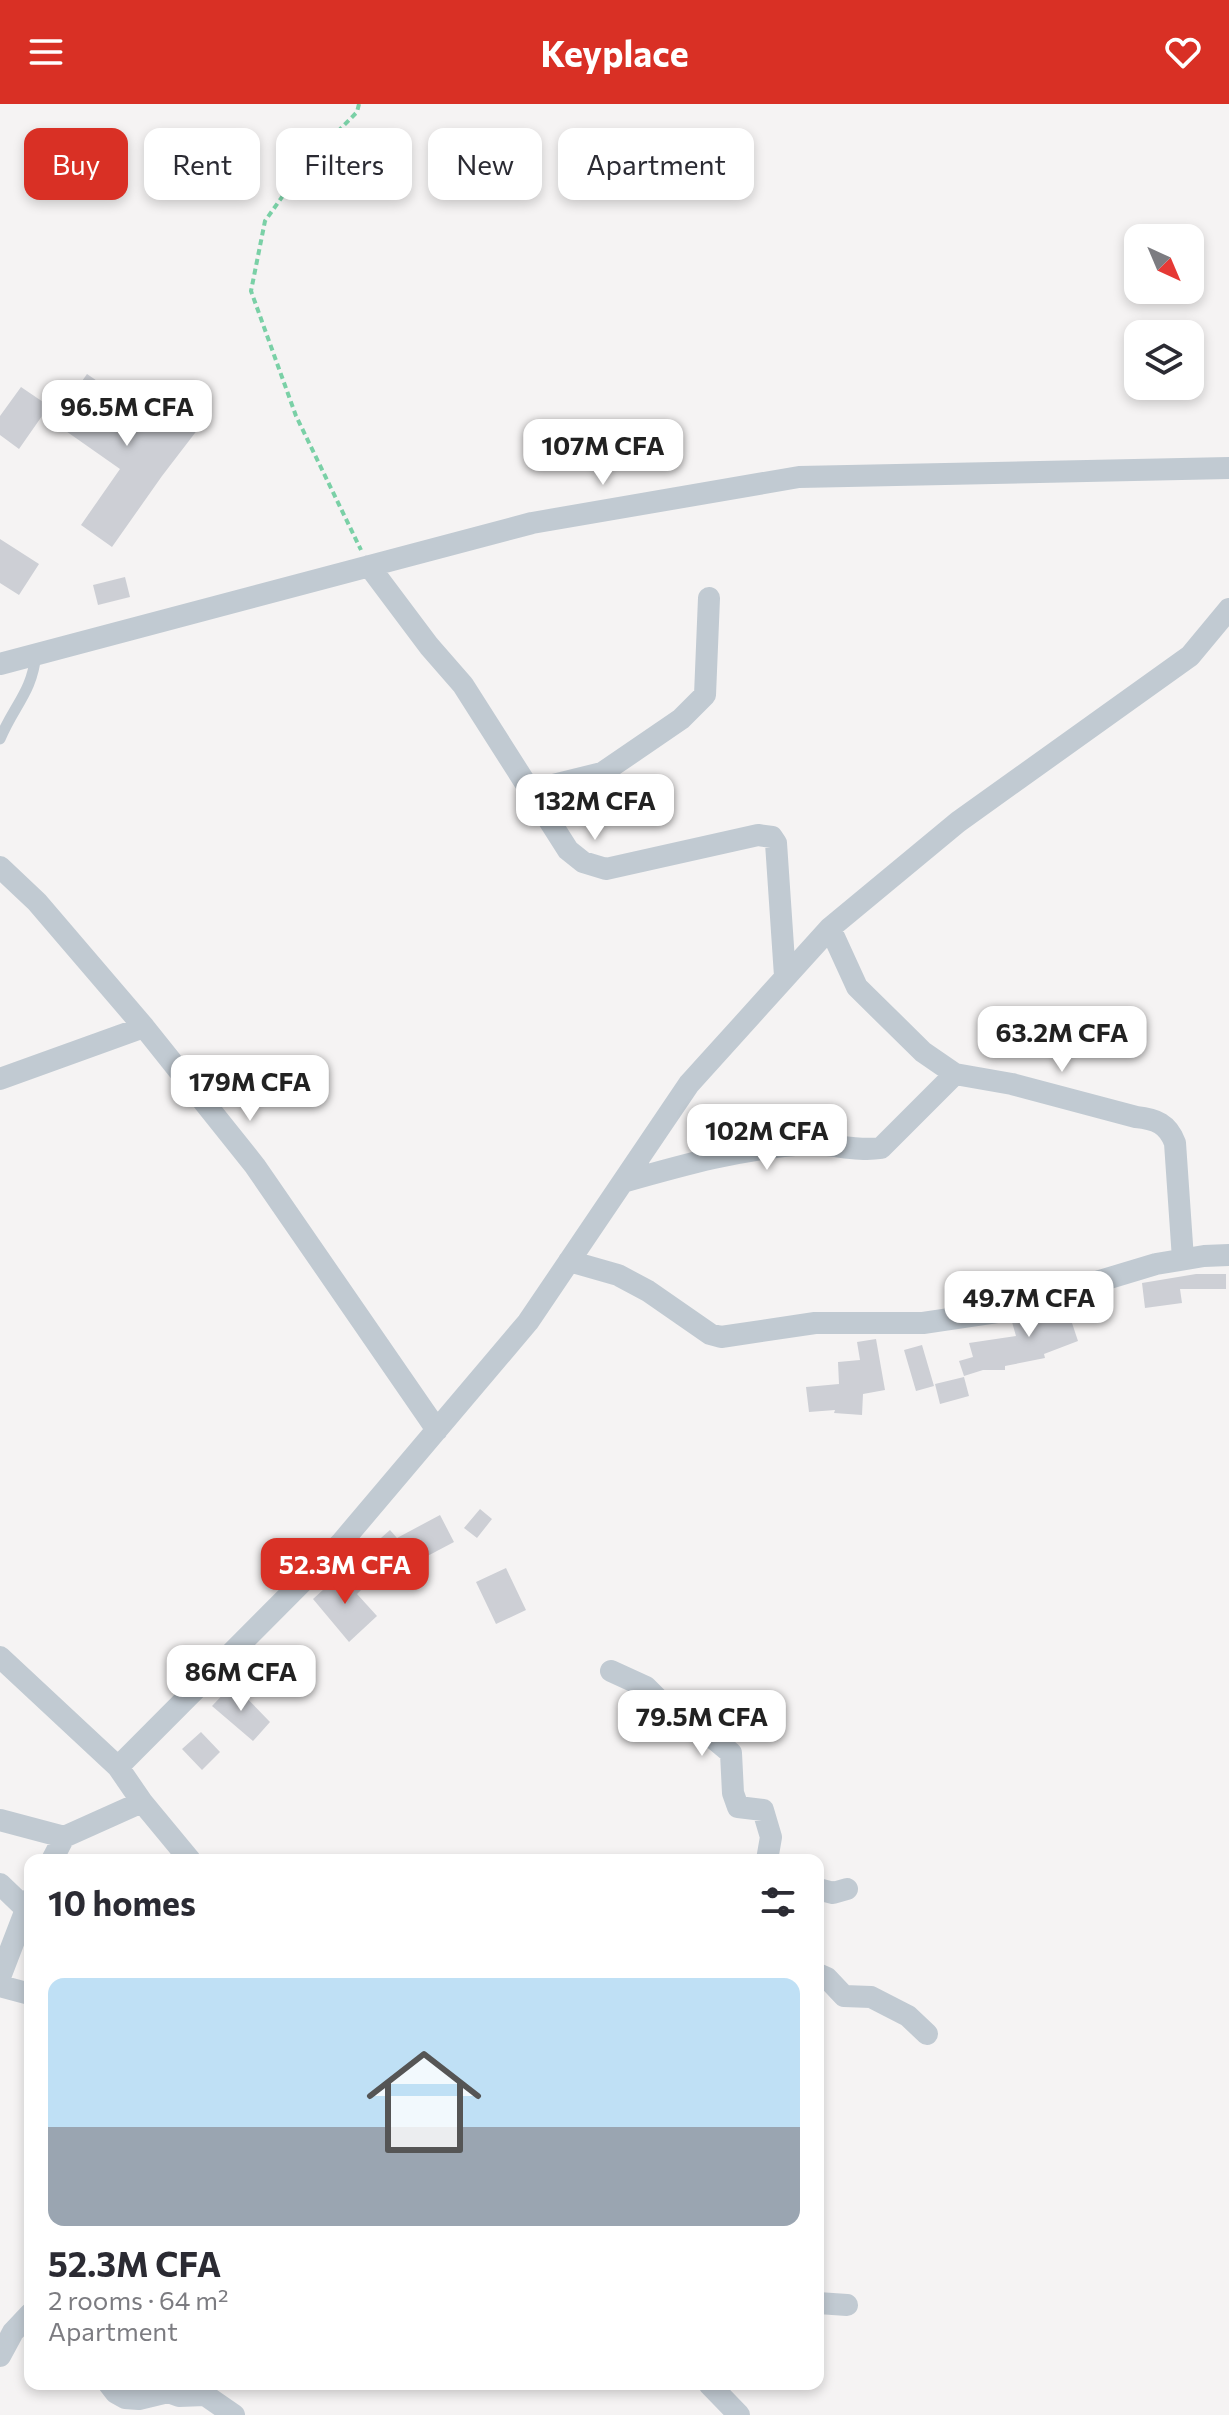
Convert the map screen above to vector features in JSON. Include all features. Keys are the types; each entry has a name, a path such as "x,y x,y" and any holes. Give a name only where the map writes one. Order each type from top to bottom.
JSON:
{"street":[{"path":"0,664 532,523 799,477 1229,468"},
{"path":"369,566 429,646 463,685 568,850 593,866 606,869 758,835 772,837 776,843 785,976"},
{"path":"529,791 602,773 681,719 705,695 709,598"},
{"path":"118,1767 341,1543 437,1430 528,1322 689,1084 830,928 958,822 1190,656 1229,609"},
{"path":"0,867 37,902 144,1027 255,1166 437,1430"},
{"path":"830,928 857,987 923,1052 955,1074 1012,1084 1161,1123 1171,1132 1175,1143 1183,1259"},
{"path":"0,1079 144,1027"},
{"path":"623,1182 721,1155 809,1144 855,1149 881,1148 955,1074"},
{"path":"569,1261 618,1275 648,1291 710,1334 721,1337 815,1323 923,1323 997,1312 1156,1264 1229,1255"},
{"path":"0,1657 118,1767 185,1854"},
{"path":"611,1671 646,1687 660,1701 670,1702 731,1753 733,1793 738,1807 763,1810 771,1837 768,1854"},
{"path":"55,1854 64,1837 142,1802"},
{"path":"0,1820 64,1837"},
{"path":"0,1884 24,1901"},
{"path":"824,1891 833,1893 847,1889"},
{"path":"0,1977 24,1911"},
{"path":"824,1977 844,1996 871,1997 908,2016 927,2034"},
{"path":"0,1986 24,1992"},
{"path":"824,2303 847,2305"},
{"path":"0,2356 13,2332 24,2320"},
{"path":"114,2390 125,2398 139,2399 168,2392 179,2396 205,2395 234,2415"},
{"path":"715,2390 739,2415"}],"lane":[{"path":"0,739 9,717 33,678 36,654"}],"path":[{"path":"359,104 357,112 304,166 265,221 251,291 296,416 369,566"}],"building":[{"path":"87,374 154,420 176,392 208,416 112,547 81,525 120,469 53,422"},
{"path":"21,387 49,406 19,449 0,435 0,416"},
{"path":"0,539 39,564 19,595 0,583"},
{"path":"125,577 130,597 98,605 93,585"},
{"path":"1196,1274 1226,1274 1226,1289 1180,1289 1182,1303 1145,1308 1142,1283"},
{"path":"1091,1298 1096,1316 1072,1323 1078,1341 1044,1354 1045,1358 1005,1366 1005,1370 983,1370 964,1376 959,1361 973,1357 969,1343 1016,1336 1012,1322"},
{"path":"876,1339 885,1390 863,1394 862,1415 834,1413 835,1410 809,1412 806,1387 839,1384 838,1362 860,1360 857,1342"},
{"path":"922,1345 934,1386 916,1391 904,1350"},
{"path":"964,1377 969,1396 940,1404 935,1384"},
{"path":"480,1509 492,1519 477,1538 464,1528"},
{"path":"440,1515 454,1542 418,1561 421,1565 397,1584 379,1560 383,1558 373,1545 390,1530 397,1538"},
{"path":"506,1568 526,1610 496,1624 476,1582"},
{"path":"345,1570 362,1589 357,1594 377,1616 349,1642 313,1599"},
{"path":"233,1684 270,1722 253,1741 212,1706"},
{"path":"201,1732 220,1752 202,1770 182,1749"}]}
